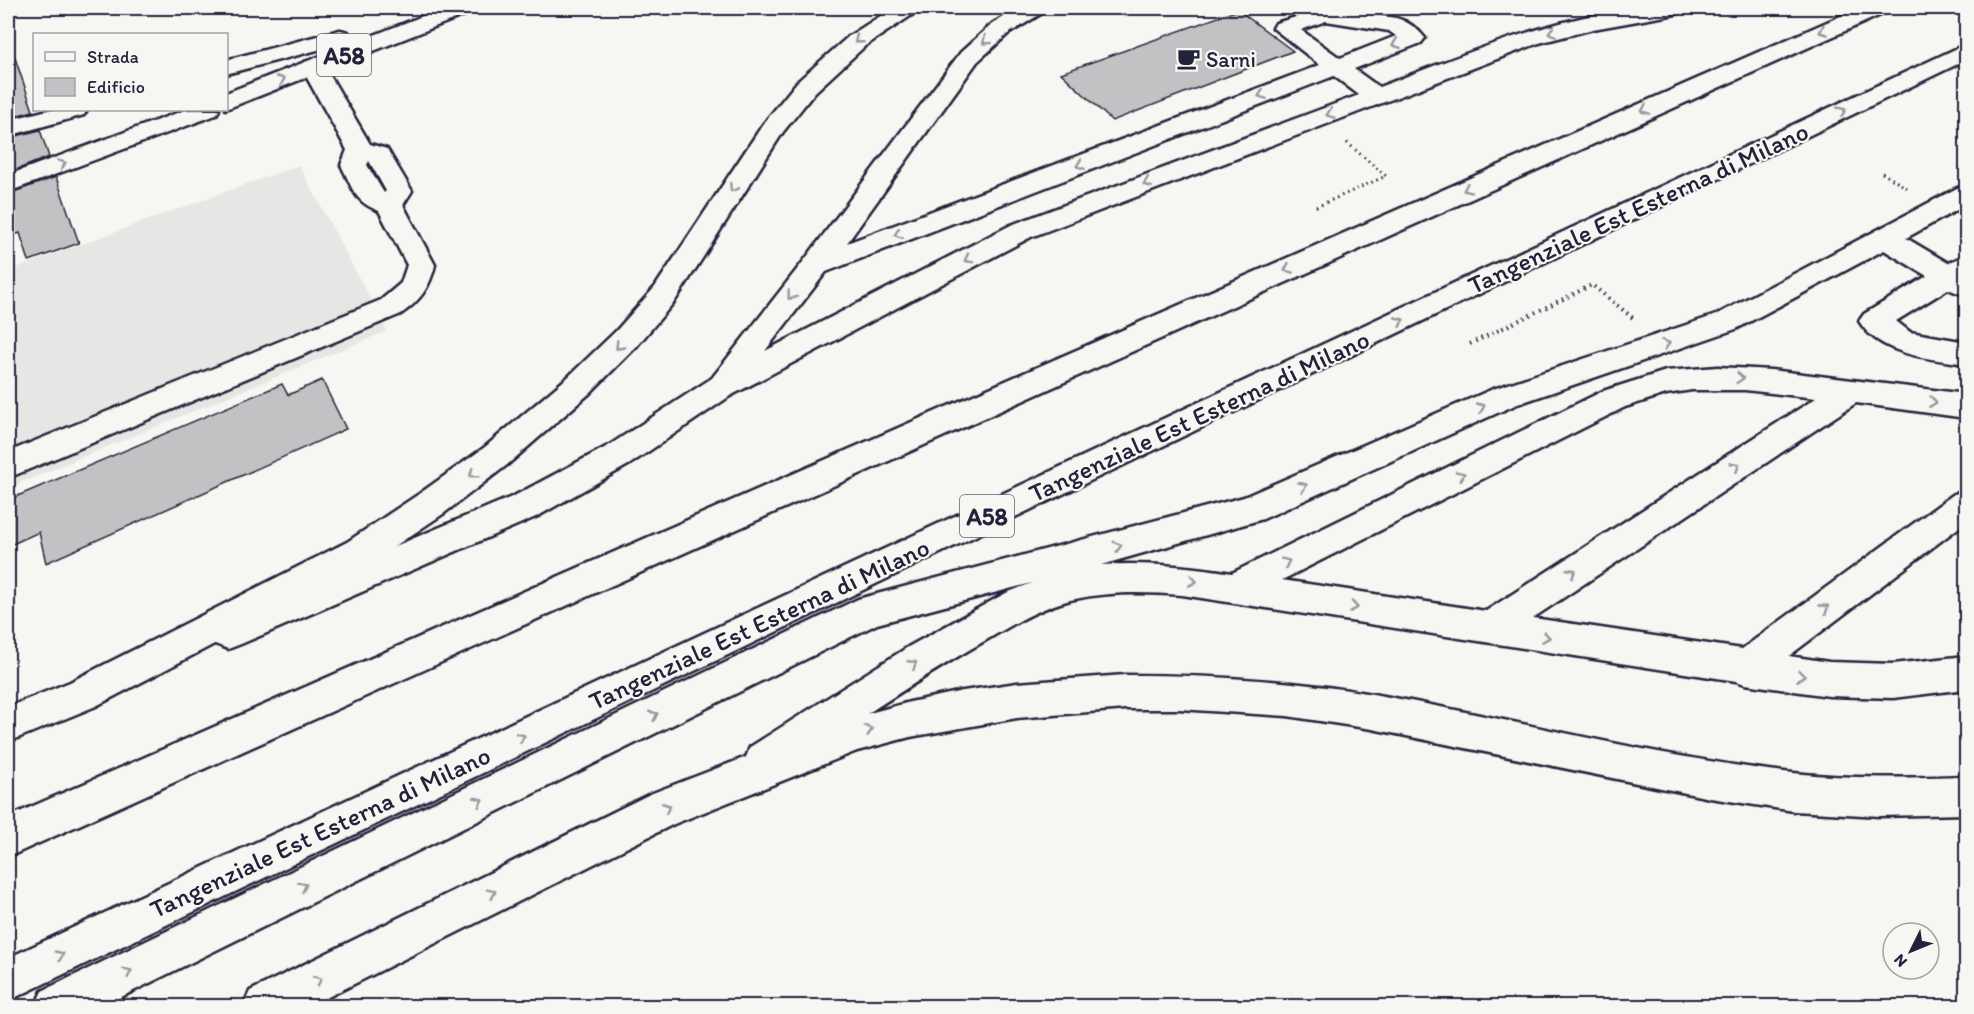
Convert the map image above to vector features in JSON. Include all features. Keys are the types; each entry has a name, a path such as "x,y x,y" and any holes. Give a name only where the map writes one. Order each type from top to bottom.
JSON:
{"main road":[{"name":"A58","path":"228,66 452,8"},
{"name":"A58","path":"228,101 462,8"},
{"path":"83,694 359,552 447,493 525,432 603,362 665,294 768,135 794,100 844,52 907,8"},
{"path":"719,388 816,265 969,57 1000,29 1034,8"},
{"path":"8,725 526,506 619,456 719,388 1021,231 1531,38 1591,22 1671,8"},
{"path":"8,837 1877,8"},
{"name":"Tangenziale Est Esterna di Milano","path":"8,980 1966,51"},
{"path":"8,465 391,307 409,294 417,282 421,266 389,205 371,198 354,165 360,150 313,67"},
{"path":"816,265 1337,67 1376,96"},
{"path":"8,128 71,111"},
{"path":"8,184 204,111"},
{"path":"57,1006 870,610 1251,509 1504,397 1726,322 1966,194"},
{"path":"1885,238 1960,276"},
{"path":"1960,276 1874,321 1902,341 1966,353"},
{"path":"1234,588 1635,390 1684,379 1725,377 1966,406"},
{"path":"1489,628 1850,392"},
{"path":"1744,668 1966,504"},
{"path":"1041,566 1132,578 1182,580 1744,668 1862,681 1925,679 1966,673"},
{"path":"722,787 921,659 1018,604 1077,584 1132,578"},
{"path":"265,1006 664,808 854,734 952,711 1016,700 1070,694 1179,692 1289,699 1345,708 1718,782 1801,793 1882,798 1966,795"}],"path":[{"path":"1470,344 1592,285 1635,319"}],"shaded area":[{"path":"299,165 387,331 8,488 8,271"}],"building":[{"name":"Sarni","path":"1238,10 1293,51 1112,121 1061,73"},
{"path":"13,52 33,111 8,118 8,53"},
{"path":"40,130 49,157 8,173 8,138"},
{"path":"56,177 79,243 29,261 20,233 8,237 8,194"},
{"path":"322,380 346,429 46,563 39,532 8,546 8,500 282,384 288,395"}],"place":[{"name":"Sarni","path":"1188,59"}]}
